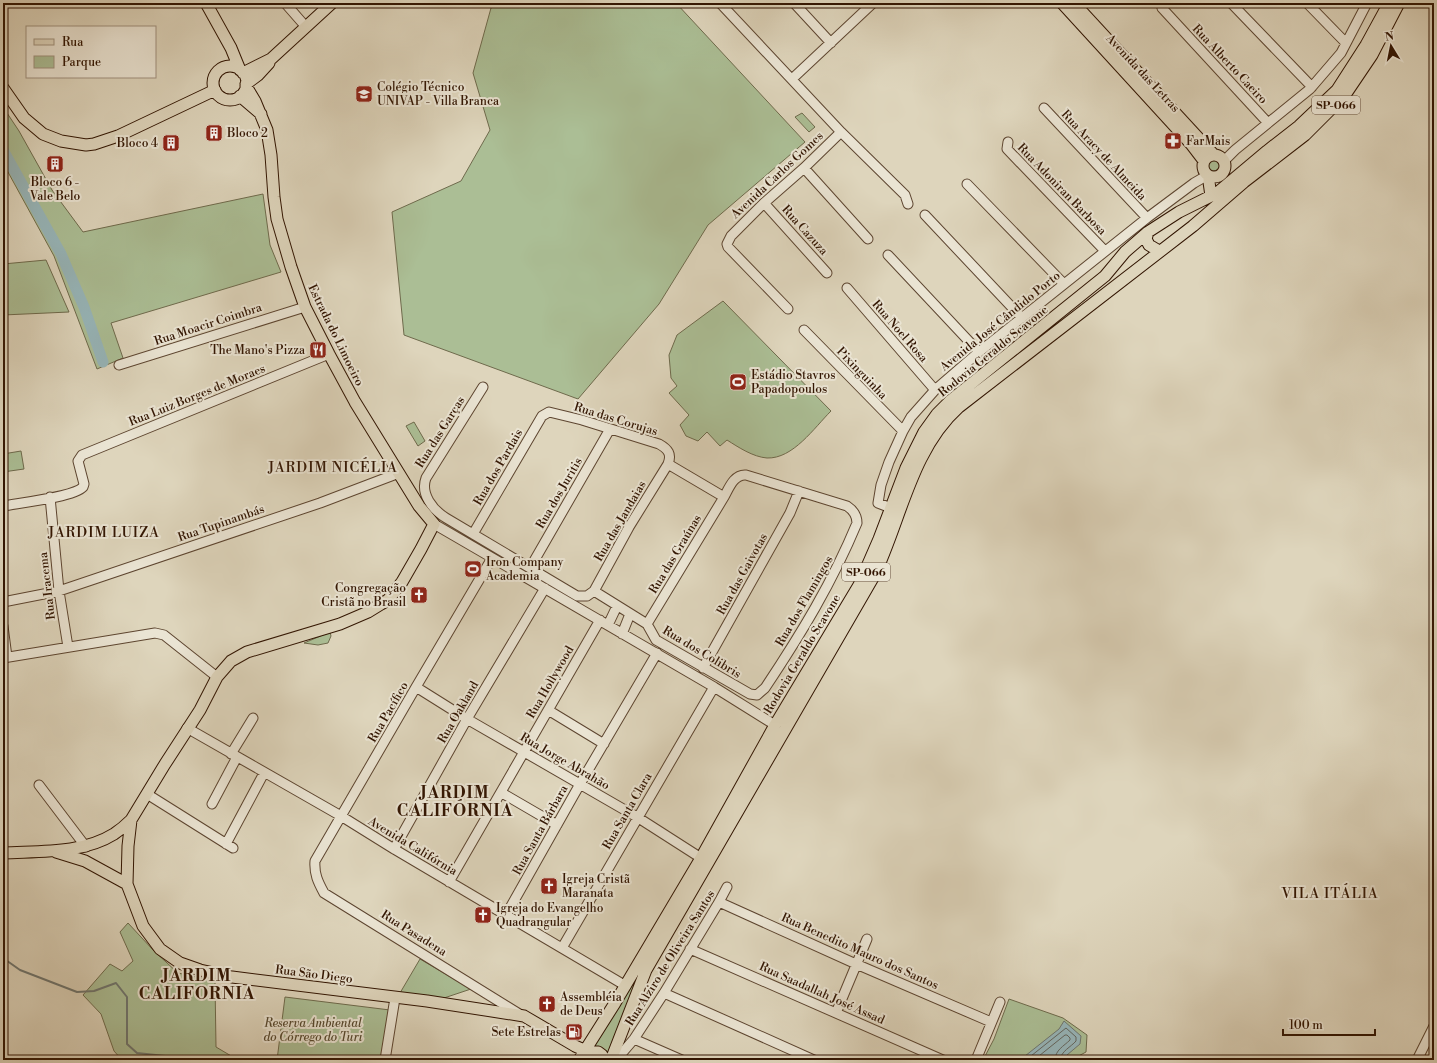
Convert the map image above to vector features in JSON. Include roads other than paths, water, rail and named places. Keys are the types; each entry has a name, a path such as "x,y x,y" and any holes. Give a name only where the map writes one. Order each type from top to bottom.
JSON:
{"main road":[{"path":"206,3 214,16 235,57 241,71 246,78 245,90 235,99 226,99 217,94 213,82 215,75 221,69 225,60 227,52 226,40"},
{"path":"246,85 264,69 271,59 332,3"},
{"name":"Avenida das Letras","path":"1062,3 1191,144 1206,171"},
{"name":"Avenida das Letras","path":"1074,3 1220,159"},
{"name":"Rodovia Geraldo Scavone","path":"611,1060 646,970 874,576 918,466 936,433 949,416 959,407 1193,226 1243,176 1337,90 1366,46 1388,3"},
{"name":"Rodovia Geraldo Scavone","path":"583,1055 626,986 701,858 775,724 859,585 874,553 906,468 930,424 944,406 951,400 1105,276 1125,252 1148,232 1179,212 1211,196 1305,135 1345,95 1372,55 1399,3"},
{"path":"221,69 230,66 241,71 271,59"},
{"name":"Estrada do Limoeiro","path":"246,85 265,123 270,144 277,219 291,267 305,306 355,402 419,506 434,524"},
{"path":"3,88 24,118 43,134 61,141 86,145 94,144 118,136 215,90"},
{"path":"240,96 261,114"},
{"path":"1211,196 1206,171 1208,156 1220,159 1243,176"},
{"path":"1206,171 1216,176 1219,175 1224,170 1220,159"},
{"path":"1179,212 1187,217 1193,226"},
{"path":"1148,232 1146,239 1149,246 1159,251"},
{"name":"Rua São Diego","path":"434,524 402,582 388,600 368,612 340,624 238,656 231,661 217,677 200,710 131,820 128,846 127,884 143,926 160,949 180,964 232,977 396,998 500,1008 524,1016 575,1046 583,1055"},
{"path":"3,853 52,851 86,846 114,834 131,820"},
{"path":"114,834 123,839 128,846"},
{"path":"85,861 84,852 86,846"},
{"path":"52,851 85,861 127,884"},
{"path":"583,1055 598,1052 605,1060"}],"street":[{"path":"285,3 306,26"},
{"path":"720,3 841,132 905,195 908,204"},
{"path":"794,3 831,43"},
{"name":"Rua Alberto Caeiro","path":"1161,3 1162,8 1268,123"},
{"path":"1231,3 1312,87"},
{"path":"1307,3 1346,43"},
{"path":"1220,159 1235,150 1312,87 1341,52 1367,3"},
{"path":"792,79 870,4"},
{"name":"Rua Aracy de Almeida","path":"1044,108 1147,218"},
{"name":"Avenida Carlos Gomes","path":"788,309 728,247 727,244 730,236 841,132"},
{"name":"Rua Adoniran Barbosa","path":"1008,142 1007,149 1105,251"},
{"path":"804,168 868,239"},
{"name":"Avenida José Cândido Porto","path":"891,508 878,503 878,497 889,462 911,417 935,390 979,352 1105,251 1194,183 1206,171"},
{"path":"967,184 1064,284"},
{"name":"Rua Cazuza","path":"764,203 827,273"},
{"path":"925,215 1022,318"},
{"path":"888,255 979,352"},
{"name":"Rua Noel Rosa","path":"847,288 935,390"},
{"name":"Rua Moacir Coimbra","path":"119,365 305,306"},
{"name":"Pixinguinha","path":"804,330 903,431"},
{"name":"Rua Luiz Borges de Moraes","path":"50,497 76,492 83,487 84,484 78,461 79,458 85,454 329,354"},
{"name":"Rua das Garças","path":"473,534 437,512 424,492 424,484 426,478 483,387"},
{"name":"Rua das Corujas","path":"545,413 553,412 659,444 666,449 670,456 668,464"},
{"name":"Rua dos Pardais","path":"473,534 545,413"},
{"name":"Rua dos Juritis","path":"530,568 610,429"},
{"path":"668,464 724,497 735,478 744,474 799,492"},
{"name":"Rua das Jandaias","path":"594,591 629,527 668,464"},
{"name":"Rua Tupinambás","path":"3,602 59,591 320,503 399,473"},
{"name":"Rua dos Flamingos","path":"757,695 765,688 801,633 833,577 857,523 857,518 854,512 846,506 799,492"},
{"name":"Rua das Gaivotas","path":"703,668 790,513 799,492"},
{"path":"3,506 50,497"},
{"name":"Rua Iracema","path":"50,497 59,591 68,647"},
{"name":"Rua das Graúnas","path":"647,624 724,497"},
{"path":"434,524 657,653 775,724"},
{"path":"473,534 577,596 587,596 594,591"},
{"name":"Rua Pacífico","path":"317,880 315,861 492,558"},
{"name":"Rua Oakland","path":"394,849 467,719 545,588"},
{"name":"Rua dos Colibris","path":"594,591 647,624 656,640 750,694 757,695"},
{"name":"Rua Hollywood","path":"449,882 502,793 548,710 604,623 617,606"},
{"path":"622,634 630,614"},
{"path":"3,626 5,657 155,633 164,635 217,677"},
{"name":"Rua Santa Bárbara","path":"506,915 580,784 657,653"},
{"name":"Rua Jorge Abrahão","path":"416,687 467,719 637,817 701,858"},
{"name":"Rua Santa Clara","path":"562,948 714,687"},
{"path":"548,710 604,744"},
{"path":"212,804 234,755 253,718"},
{"name":"Avenida Califórnia","path":"188,728 341,816 449,882 626,986"},
{"path":"147,794 230,846 264,773"},
{"path":"38,785 86,846"},
{"path":"502,793 557,825"},
{"name":"Rua Pasadena","path":"317,880 324,893 500,1008"},
{"name":"Rua Alziro de Oliveira Santos","path":"616,1060 634,1039 664,993 719,902 727,886"},
{"name":"Rua Benedito Mauro dos Santos","path":"719,902 856,964 991,1022"},
{"path":"836,1013 867,939"},
{"name":"Rua Saadallah José Assad","path":"690,949 940,1060"},
{"path":"664,993 814,1060"},
{"path":"385,1060 396,998"},
{"path":"976,1060 1000,1002"},
{"path":"1422,1058 1434,1026"},
{"path":"634,1039 682,1060"}],"water":[{"path":"1064,1021 1081,1036 1080,1044 1062,1060 1020,1060 1059,1029"}],"waterway":[{"path":"3,150 61,254 84,307 103,362"},
{"path":"3,958 20,970 77,992 94,991 116,983 127,997 127,1044 137,1053 184,1058 188,1060"}],"place":[{"name":"Colégio Técnico UNIVAP - Villa Branca","path":"364,94"},
{"name":"Bloco 2","path":"214,133"},
{"name":"FarMais","path":"1173,141"},
{"name":"Bloco 4","path":"171,143"},
{"name":"Bloco 6 - Vale Belo","path":"55,164"},
{"name":"The Mano's Pizza","path":"318,350"},
{"name":"Estádio Stavros Papadopoulos","path":"738,382"},
{"name":"Iron Company Academia","path":"473,569"},
{"name":"Congregação Cristã no Brasil","path":"419,595"},
{"name":"Igreja Cristã Maranata","path":"549,886"},
{"name":"Igreja do Evangelho Quadrangular","path":"483,915"},
{"name":"Assembléia de Deus","path":"547,1004"},
{"name":"Sete Estrelas","path":"574,1032"}],"district":[{"name":"JARDIM NICÉLIA","path":"333,467"},
{"name":"JARDIM LUIZA","path":"104,532"},
{"name":"JARDIM CALIFÓRNIA","path":"455,801"},
{"name":"VILA ITÁLIA","path":"1330,893"},
{"name":"JARDIM CALIFORNIA","path":"197,984"}],"park label":[{"name":"Reserva Ambiental do Córrego do Turi","path":"313,1030"}]}
